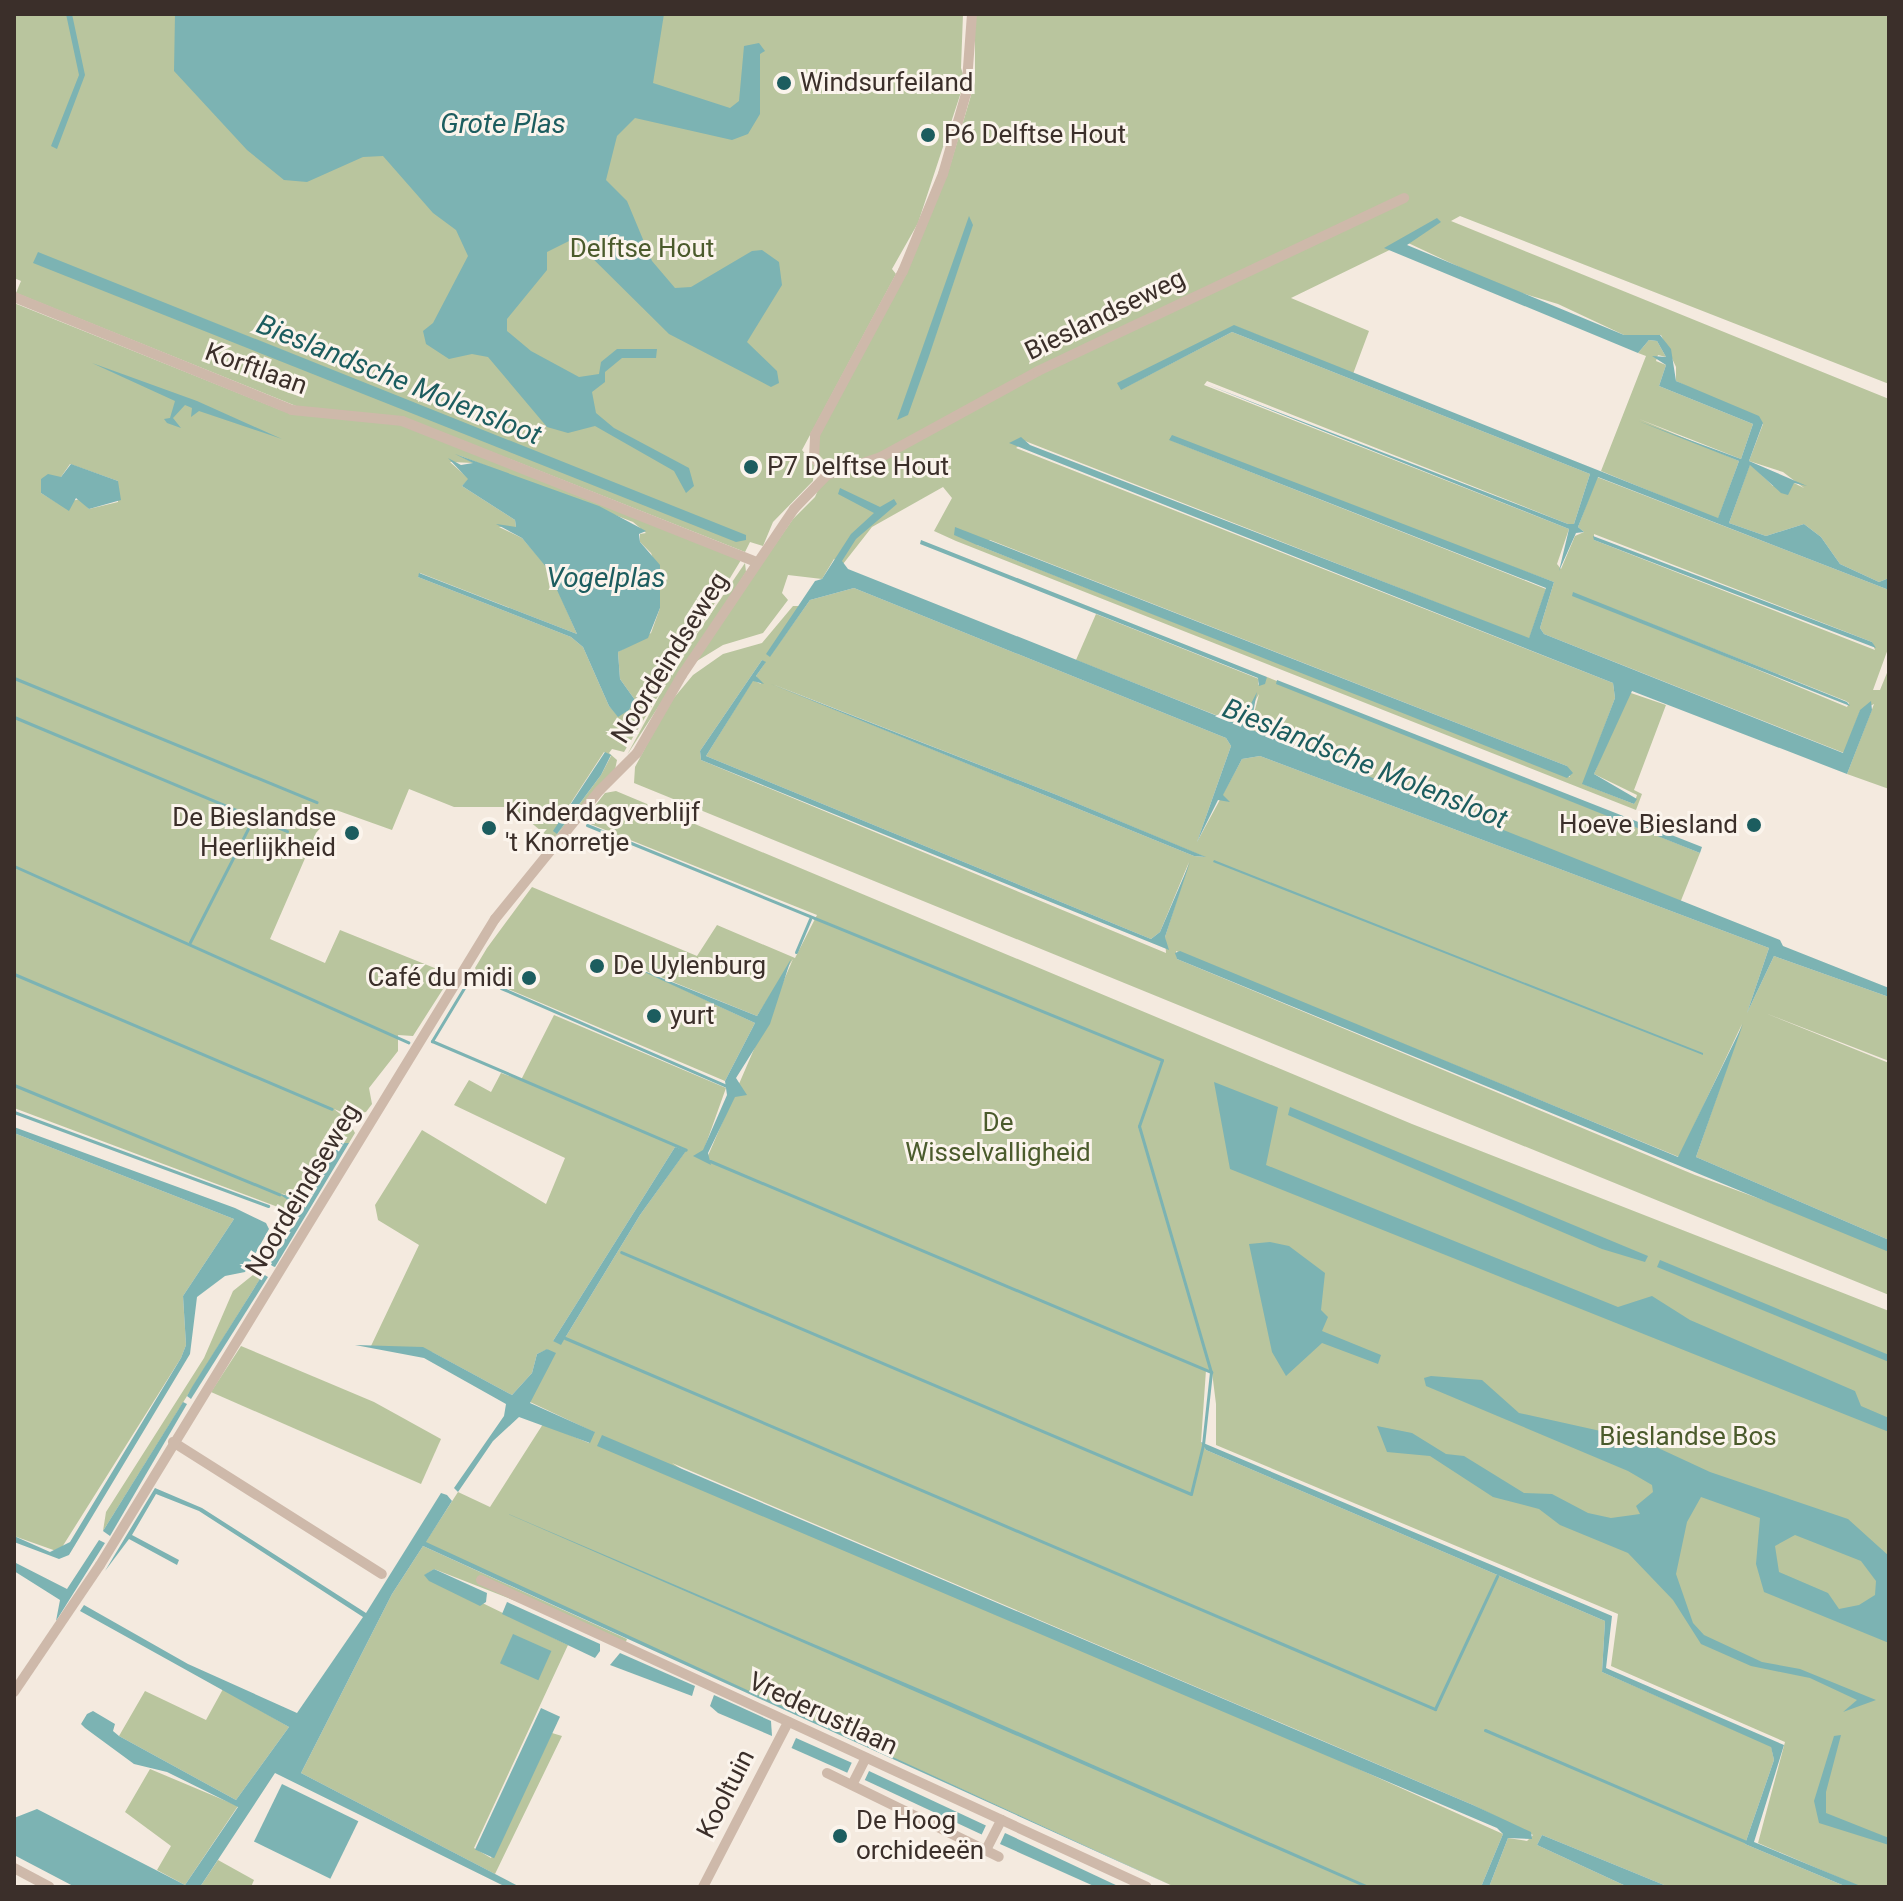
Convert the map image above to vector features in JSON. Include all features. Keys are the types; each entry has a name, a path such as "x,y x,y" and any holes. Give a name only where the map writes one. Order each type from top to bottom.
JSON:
{"street":[{"path":"827,475 814,457 815,435 903,271 943,174 966,94 972,14"},
{"name":"Bieslandseweg","path":"827,475 881,457 1048,365 1404,198"},
{"name":"Korftlaan","path":"14,297 292,410 402,421 757,562"},
{"name":"Noordeindseweg","path":"14,1692 100,1565 495,919 600,790 633,759 781,524 827,475"},
{"path":"173,1442 382,1574"},
{"name":"Vrederustlaan","path":"481,1580 1147,1887"},
{"name":"Kooltuin","path":"703,1887 788,1722"},
{"path":"853,1783 866,1758"},
{"path":"827,1773 853,1783 999,1857"},
{"path":"986,1850 1001,1820"},
{"path":"14,1868 49,1887"}],"green space":[{"name":"Delftse Hout","path":"14,14 963,14 961,68 965,80 918,223 892,269 896,274 802,450 814,465 813,481 773,522 763,546 750,542 745,552 411,420 296,406 16,293 21,281 14,278"},
{"path":"975,14 1889,14 1889,384 1460,216 1451,221 1889,399 1889,578 1879,582 1840,564 1821,537 1804,524 1766,536 1729,523 1750,464 1773,486 1794,483 1804,488 1783,472 1749,461 1763,424 1676,381 1676,367 1661,335 1624,335 1558,304 1502,287 1406,242 1291,298 1369,331 1353,374 1235,326 1122,389 1232,332 1590,474 1574,524 1568,524 1207,381 1204,385 1569,529 1557,564 1561,569 1575,536 1584,532 1578,527 1597,477 1889,590 1889,646 1873,690 1880,690 1889,668 1889,789 1847,774 1874,704 1860,711 1844,753 1544,634 1540,628 1554,582 1170,440 1546,589 1529,639 1025,441 1016,448 1613,683 1615,698 1583,784 1634,804 1637,795 1594,774 1628,692 1666,705 1634,790 1642,794 1636,810 934,531 952,498 943,487 872,527 843,564 834,559 822,579 788,575 782,593 788,600 763,633 723,645 692,664 793,519 815,497 829,465 819,455 818,438 949,169 975,82","holes":["1594,534 1872,642 1875,650 1594,540","990,540 1567,766 1570,777 977,545","1573,593 1846,701 1849,703 1847,707"]},
{"path":"14,303 283,411 399,423 741,560 624,752 612,749 609,753 617,760 615,770 552,840 512,807 454,807 409,789 392,830 336,810 316,833 270,939 325,963 340,930 452,975 413,1036 398,1035 398,1051 369,1088 372,1104 366,1112 349,1115 334,1109 348,1120 355,1133 349,1143 329,1150 307,1199 303,1202 281,1193 301,1206 299,1215 14,1108","holes":["458,455 633,522 646,533 640,534 640,542 651,553 658,572 660,608 651,633 618,652 620,679 635,700 629,710 618,716 609,706 583,647 571,637 418,577 420,573 577,634 548,568 522,538 499,527 516,527 515,520 462,486 469,479 450,462 474,463","70,464 118,481 118,502 89,509 80,499 59,504 41,493 41,479 61,477","604,752 611,756 601,775 557,834 563,815"]},
{"path":"1649,340 1657,341 1666,357 1658,355 1656,361 1666,365 1659,386 1753,424 1741,459 1639,419 1739,461 1718,519 1601,471 1646,356 1638,353"},
{"path":"745,563 746,572 627,755 676,665"},
{"path":"854,588 1226,738 1231,746 1197,842 1242,759 1260,756 1769,948 1747,1013 1774,956 1889,997 1889,1061 1765,1013 1889,1063 1889,1240 1696,1157 1742,1024 1679,1157 1176,951 1177,959 1695,1175 1866,1238 1889,1252 1889,1295 634,783 635,767 668,705 693,675 723,654 762,643 793,606 801,606 770,656 810,600","holes":["762,660 765,663 756,676 761,684 753,680 706,756 1151,939 1160,932 1189,862 1165,937 1166,953 701,760 700,751","772,684 1057,795 1205,857 1194,856"]},
{"path":"1096,614 1259,679 1258,685 1267,677 1700,853 1680,903 1250,729 1259,694 1241,725 1076,660"},
{"path":"616,791 1412,1124 1889,1311 1889,1887 1861,1887 1758,1843 1785,1742 1611,1666 1618,1614 1216,1445 1212,1372 1206,1370 1201,1442 1206,1450 1605,1621 1602,1672 1771,1746 1774,1760 1745,1844 1847,1887 1669,1887 1542,1835 1537,1845 1628,1887 1489,1887 1508,1838 1527,1841 1533,1835 1473,1805 672,1463 725,1497 1210,1702 1503,1834 1481,1887 1175,1887 425,1543 458,1492 490,1507 543,1424 589,1443 594,1432 530,1402 548,1349 537,1354 532,1373 512,1395 432,1352 371,1346 419,1245 378,1220 375,1205 422,1130 546,1204 565,1158 454,1105 469,1080 491,1092 501,1073 521,1080 554,1015 726,1088 702,1155 707,1158 793,959 757,1016 631,965 755,1023 725,1081 480,977 475,968 487,948 532,887 697,956 717,925 795,958 817,915 583,821 605,793","holes":["675,1147 685,1152 640,1215 565,1338 553,1341"]},
{"path":"14,1133 234,1219 183,1296 186,1345 181,1358 59,1552 14,1536"},
{"path":"258,1271 263,1274 103,1531 106,1512 204,1358 233,1291"},
{"path":"241,1346 374,1402 441,1439 421,1484 211,1392"},
{"path":"423,1546 627,1639 625,1644 434,1569 425,1575 568,1645 474,1848 491,1858 552,1733 562,1736 495,1874 301,1773 392,1594"},
{"path":"223,1689 289,1727 236,1800 119,1736 145,1691 206,1720"},
{"path":"150,1769 238,1806 185,1885 157,1870 171,1846 125,1812"},
{"path":"218,1860 254,1880 251,1887 200,1887"}],"water":[{"path":"66,14 72,14 85,75 57,149 51,146 79,75"},
{"name":"Grote Plas","path":"175,14 664,14 653,83 730,108 739,101 744,46 759,43 765,51 760,54 760,114 748,134 732,140 635,118 617,136 606,180 627,201 652,261 675,288 691,287 752,251 762,250 779,262 782,285 747,342 777,371 779,383 771,387 669,334 573,239 547,252 547,270 507,319 507,331 531,351 579,377 599,374 601,362 617,349 657,349 656,358 622,358 605,372 605,382 592,392 596,413 614,428 689,468 694,486 686,493 674,471 595,426 568,433 547,427 488,357 472,354 449,359 426,344 423,331 433,323 468,256 456,230 433,213 383,156 363,157 307,182 284,180 247,150 174,71"},
{"path":"969,216 973,225 929,356 908,415 897,420"},
{"path":"1437,218 1441,222 1407,245 1624,335 1660,335 1671,349 1676,381 1759,416 1763,423 1749,461 1807,486 1794,483 1788,495 1781,493 1750,465 1729,523 1766,536 1804,524 1821,537 1840,564 1879,582 1889,578 1889,590 1598,477 1578,527 1584,532 1576,533 1559,571 1569,529 1203,383 1568,524 1574,524 1590,474 1232,332 1121,390 1117,383 1234,325 1718,518 1739,461 1638,421 1741,459 1753,424 1659,386 1666,365 1652,356 1666,357 1657,341 1649,340 1638,353 1384,248"},
{"path":"38,252 746,535 746,540 736,542 33,263"},
{"path":"92,363 197,401 282,439 199,411 191,417 192,408 185,405 173,418 181,428 167,423 164,419 170,418 175,401"},
{"path":"1172,435 1554,582 1540,628 1544,634 1843,753 1860,710 1871,701 1872,710 1847,774 1632,691 1594,774 1637,799 1634,804 1582,784 1615,698 1613,683 1009,443 1021,437 1030,445 1529,638 1546,588 1169,440"},
{"name":"Vogelplas","path":"455,454 599,506 646,531 639,534 640,542 660,565 660,608 648,638 618,652 620,679 635,700 629,710 618,717 609,706 583,647 571,637 418,577 419,573 577,634 547,568 522,538 496,524 516,527 515,520 462,486 468,479 448,458 461,465 473,463"},
{"path":"71,464 118,481 121,500 89,509 76,498 69,511 41,493 41,479 48,474 61,477"},
{"path":"840,488 880,507 894,499 897,504 856,539 842,561 848,569 1240,725 1257,692 1250,729 1780,940 1783,946 1889,988 1889,997 1774,956 1747,1013 1769,948 1260,756 1242,759 1223,795 1230,802 1218,800 1197,842 1231,746 1226,738 854,588 810,600 770,657 766,654 815,581 822,579 851,534 874,513 838,494"},
{"path":"955,527 1567,766 1573,773 1567,778 977,545 954,535"},
{"path":"1593,536 1872,642 1876,648 1594,540"},
{"path":"921,540 1267,677 1265,684 1259,686 1258,678 920,544"},
{"path":"1573,592 1847,702 1850,706 1572,596"},
{"path":"762,660 766,662 756,676 764,684 753,681 706,756 1151,939 1160,932 1190,862 1165,937 1169,950 701,760 700,751"},
{"path":"1277,680 1702,847 1700,853 1276,684"},
{"path":"771,684 1057,795 1206,857 1194,856"},
{"path":"605,752 611,755 601,775 557,834 553,831"},
{"path":"1213,862 1703,1053 1703,1055"},
{"path":"1180,951 1678,1157 1743,1024 1696,1157 1889,1240 1889,1252 1177,959 1175,953"},
{"path":"791,959 770,1024 736,1078 747,1095 735,1097 708,1153 711,1165 693,1156 703,1150 727,1095 725,1081 755,1023 629,965 757,1016"},
{"path":"1214,1082 1278,1107 1266,1165 1618,1307 1652,1296 1690,1320 1855,1391 1861,1406 1889,1418 1889,1432 1230,1169"},
{"path":"1290,1107 1648,1256 1645,1262 1602,1249 1288,1115"},
{"path":"14,1127 235,1208 266,1223 269,1229 245,1272 225,1276 197,1297 190,1354 69,1555 59,1559 14,1542 14,1536 50,1552 70,1542 181,1358 186,1345 183,1296 234,1219 14,1133"},
{"path":"336,1143 349,1143 275,1267 269,1265 295,1222 284,1216 286,1210 299,1215 303,1210 279,1194 307,1199"},
{"path":"675,1147 686,1151 640,1215 561,1345 553,1341"},
{"path":"1270,1242 1289,1246 1325,1273 1321,1310 1328,1317 1322,1331 1381,1355 1378,1364 1322,1343 1286,1376 1272,1352 1249,1244"},
{"path":"1660,1260 1889,1355 1889,1362 1657,1267"},
{"path":"263,1274 268,1277 191,1399 187,1396 192,1387"},
{"path":"355,1345 423,1347 512,1395 532,1373 537,1354 547,1349 556,1353 530,1403 595,1432 590,1443 519,1417 493,1441 458,1492 454,1488 504,1416 506,1404 424,1358"},
{"path":"1424,1378 1482,1380 1519,1413 1641,1440 1710,1472 1848,1519 1889,1556 1889,1643 1764,1592 1756,1564 1760,1518 1701,1497 1687,1522 1676,1574 1693,1623 1704,1635 1762,1662 1800,1669 1876,1700 1843,1712 1857,1700 1810,1678 1751,1666 1701,1644 1673,1600 1628,1553 1560,1525 1539,1509 1493,1497 1430,1456 1387,1452 1377,1426 1412,1433 1446,1454 1464,1456 1524,1493 1552,1494 1588,1513 1611,1518 1640,1514 1636,1506 1653,1492 1652,1485 1628,1471 1426,1386","holes":["1795,1535 1861,1561 1876,1581 1875,1595 1859,1605 1839,1609 1828,1593 1779,1572 1775,1546"]},
{"path":"183,1402 187,1404 110,1536 103,1531"},
{"path":"602,1435 1473,1805 1531,1832 1532,1839 1508,1838 1489,1887 1481,1887 1503,1834 1497,1828 597,1446"},
{"path":"1201,1442 1612,1616 1606,1668 1784,1745 1754,1842 1863,1887 1847,1887 1745,1844 1774,1760 1771,1747 1602,1672 1605,1621 1206,1450"},
{"path":"155,1488 202,1508 366,1613 441,1493 447,1495 452,1501 426,1542 1175,1887 423,1546 392,1594 301,1773 520,1887 506,1887 275,1773 200,1887 75,1887 14,1855 14,1818 37,1809 185,1885 238,1807 167,1772 134,1764 81,1724 87,1714 93,1711 115,1724 113,1731 119,1736 236,1800 289,1727 80,1611 84,1605 188,1664 297,1713 363,1617 199,1511 156,1494 132,1535 179,1560 177,1565 129,1539 105,1571"},
{"path":"492,1507 950,1702 1371,1887 1364,1887"},
{"path":"99,1540 105,1543 56,1621 60,1600 14,1571 14,1562 67,1589"},
{"path":"434,1569 487,1593 486,1602 480,1606 429,1581 424,1575"},
{"path":"507,1602 600,1644 600,1651 595,1658 502,1614"},
{"path":"513,1634 551,1651 538,1680 500,1663"},
{"path":"620,1653 695,1686 692,1696 610,1665"},
{"path":"714,1695 771,1721 772,1736 718,1713 710,1706"},
{"path":"541,1708 560,1717 494,1858 475,1849"},
{"path":"1841,1735 1826,1792 1826,1813 1889,1838 1889,1845 1819,1823 1814,1801 1834,1736"},
{"path":"796,1738 852,1763 847,1773 792,1748"},
{"path":"869,1771 986,1826 982,1835 865,1780"},
{"path":"282,1784 358,1821 330,1879 254,1842"},
{"path":"1005,1833 1120,1887 1096,1887 1000,1844"},
{"path":"1542,1835 1669,1887 1628,1887 1537,1845"}],"waterway":[{"path":"14,678 317,802"},
{"path":"14,717 287,831"},
{"path":"190,942 254,817"},
{"path":"587,825 1162,1060 1139,1126 1211,1372 1203,1445 1191,1494 621,1252"},
{"path":"14,866 408,1042"},
{"path":"796,952 810,919"},
{"path":"14,974 332,1109"},
{"path":"467,983 432,1041 686,1150"},
{"path":"501,988 726,1086"},
{"path":"14,1085 279,1194"},
{"path":"14,1112 268,1206"},
{"path":"710,1161 1211,1372"},
{"path":"565,1338 1435,1709 1497,1576"},
{"path":"1485,1730 1746,1842"}],"place":[{"name":"Windsurfeiland","path":"784,83"},
{"name":"P6 Delftse Hout","path":"928,135"},
{"name":"P7 Delftse Hout","path":"751,467"},
{"name":"Hoeve Biesland","path":"1754,825"},
{"name":"Kinderdagverblijf 't Knorretje","path":"489,828"},
{"name":"De Bieslandse Heerlijkheid","path":"352,833"},
{"name":"De Uylenburg","path":"597,966"},
{"name":"Café du midi","path":"529,978"},
{"name":"yurt","path":"654,1016"},
{"name":"De Hoog orchideeën","path":"840,1836"}],"water label":[{"name":"Bieslandsche Molensloot","path":"399,380"},
{"name":"Bieslandsche Molensloot","path":"1365,764"}],"park label":[{"name":"De Wisselvalligheid","path":"998,1138"},
{"name":"Bieslandse Bos","path":"1688,1437"}]}
